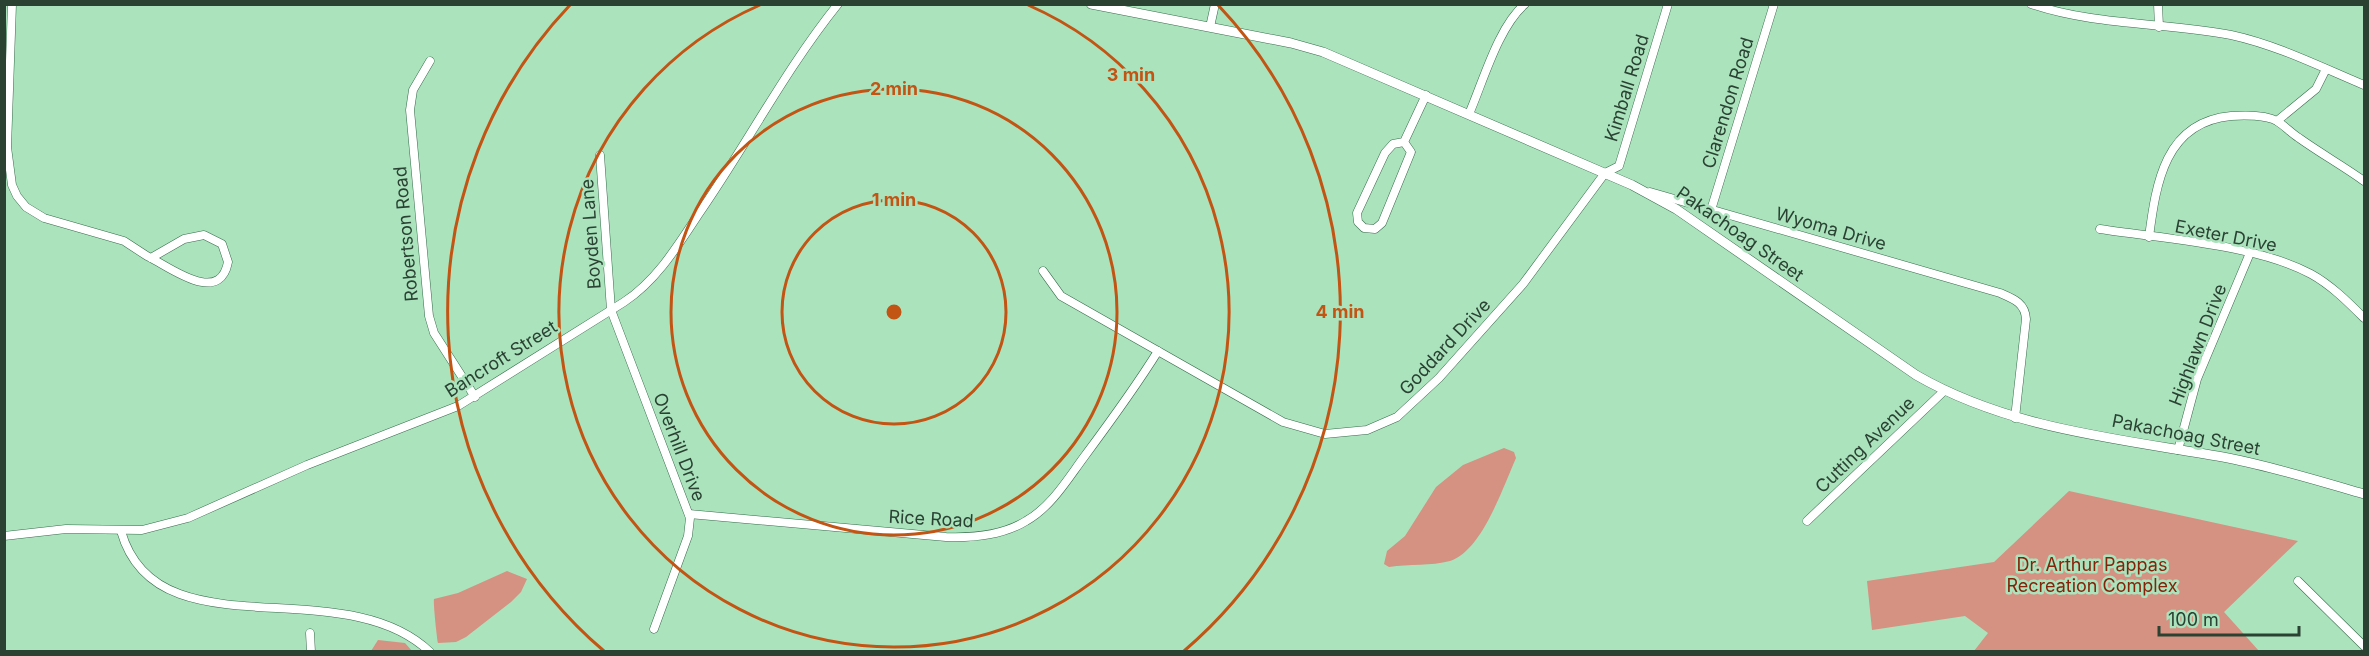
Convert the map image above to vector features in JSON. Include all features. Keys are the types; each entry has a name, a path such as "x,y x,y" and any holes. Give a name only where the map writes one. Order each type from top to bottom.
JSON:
{"street":[{"path":"12,4 6,148 12,185 17,196 26,207 44,218 124,242 151,258 205,284 222,277 228,262 222,244 204,235 190,237 151,258"},
{"name":"Bancroft Street","path":"4,536 66,529 149,530 188,519 307,465 451,409 475,397 544,350 642,289 675,249 749,138 797,59 838,4"},
{"name":"Pakachoag Street","path":"1090,4 1114,7 1323,52 1643,190 1676,209 1890,358 1944,391 2015,418 2257,464 2364,494"},
{"path":"1210,27 1215,4"},
{"path":"1469,114 1503,35 1515,14 1525,4"},
{"name":"Kimball Road","path":"1605,173 1619,166 1668,4"},
{"name":"Clarendon Road","path":"1711,210 1774,4"},
{"path":"2031,4 2093,20 2251,40 2364,85"},
{"path":"2158,4 2159,27"},
{"name":"Robertson Road","path":"430,61 413,90 410,106 429,316 434,333 475,397"},
{"path":"2277,121 2316,89 2326,69"},
{"path":"1404,142 1426,95"},
{"path":"2149,237 2163,167 2173,150 2194,127 2207,120 2238,116 2277,121 2364,181"},
{"path":"1404,142 1411,148 1410,156 1382,223 1375,229 1364,228 1357,219 1385,153 1393,144 1404,142"},
{"name":"Boyden Lane","path":"600,155 611,310"},
{"name":"Goddard Drive","path":"1043,271 1060,296 1293,426 1336,434 1378,427 1397,417 1423,395 1515,293 1605,173"},
{"name":"Wyoma Drive","path":"1643,190 2010,298 2023,307 2026,320 2015,418"},
{"name":"Exeter Drive","path":"2100,229 2250,253 2309,273 2339,294 2364,318"},
{"name":"Highlawn Drive","path":"2178,450 2198,379 2250,253"},
{"name":"Overhill Drive","path":"611,310 689,514 689,531 654,629"},
{"name":"Rice Road","path":"689,514 946,537 980,536 1008,530 1027,521 1058,492 1132,394 1158,351"},
{"name":"Cutting Avenue","path":"1808,521 1944,391"},
{"path":"121,531 129,566"},
{"path":"2298,581 2364,646"},
{"path":"366,628 401,633 430,651"},
{"path":"295,635 314,633 311,651"}],"green space":[{"path":"1504,448 1514,452 1516,458 1490,517 1472,545 1450,561 1389,567 1384,564 1387,551 1405,536 1436,487 1463,465"},
{"name":"Dr. Arthur Pappas Recreation Complex","path":"2069,491 2298,541 2224,612 2259,651 1974,651 1988,633 1965,616 1872,630 1867,581 1994,562"},
{"path":"507,571 527,579 521,592 466,637 456,642 438,643 434,599 458,593"},
{"path":"378,640 405,643 412,651 371,651"}]}
